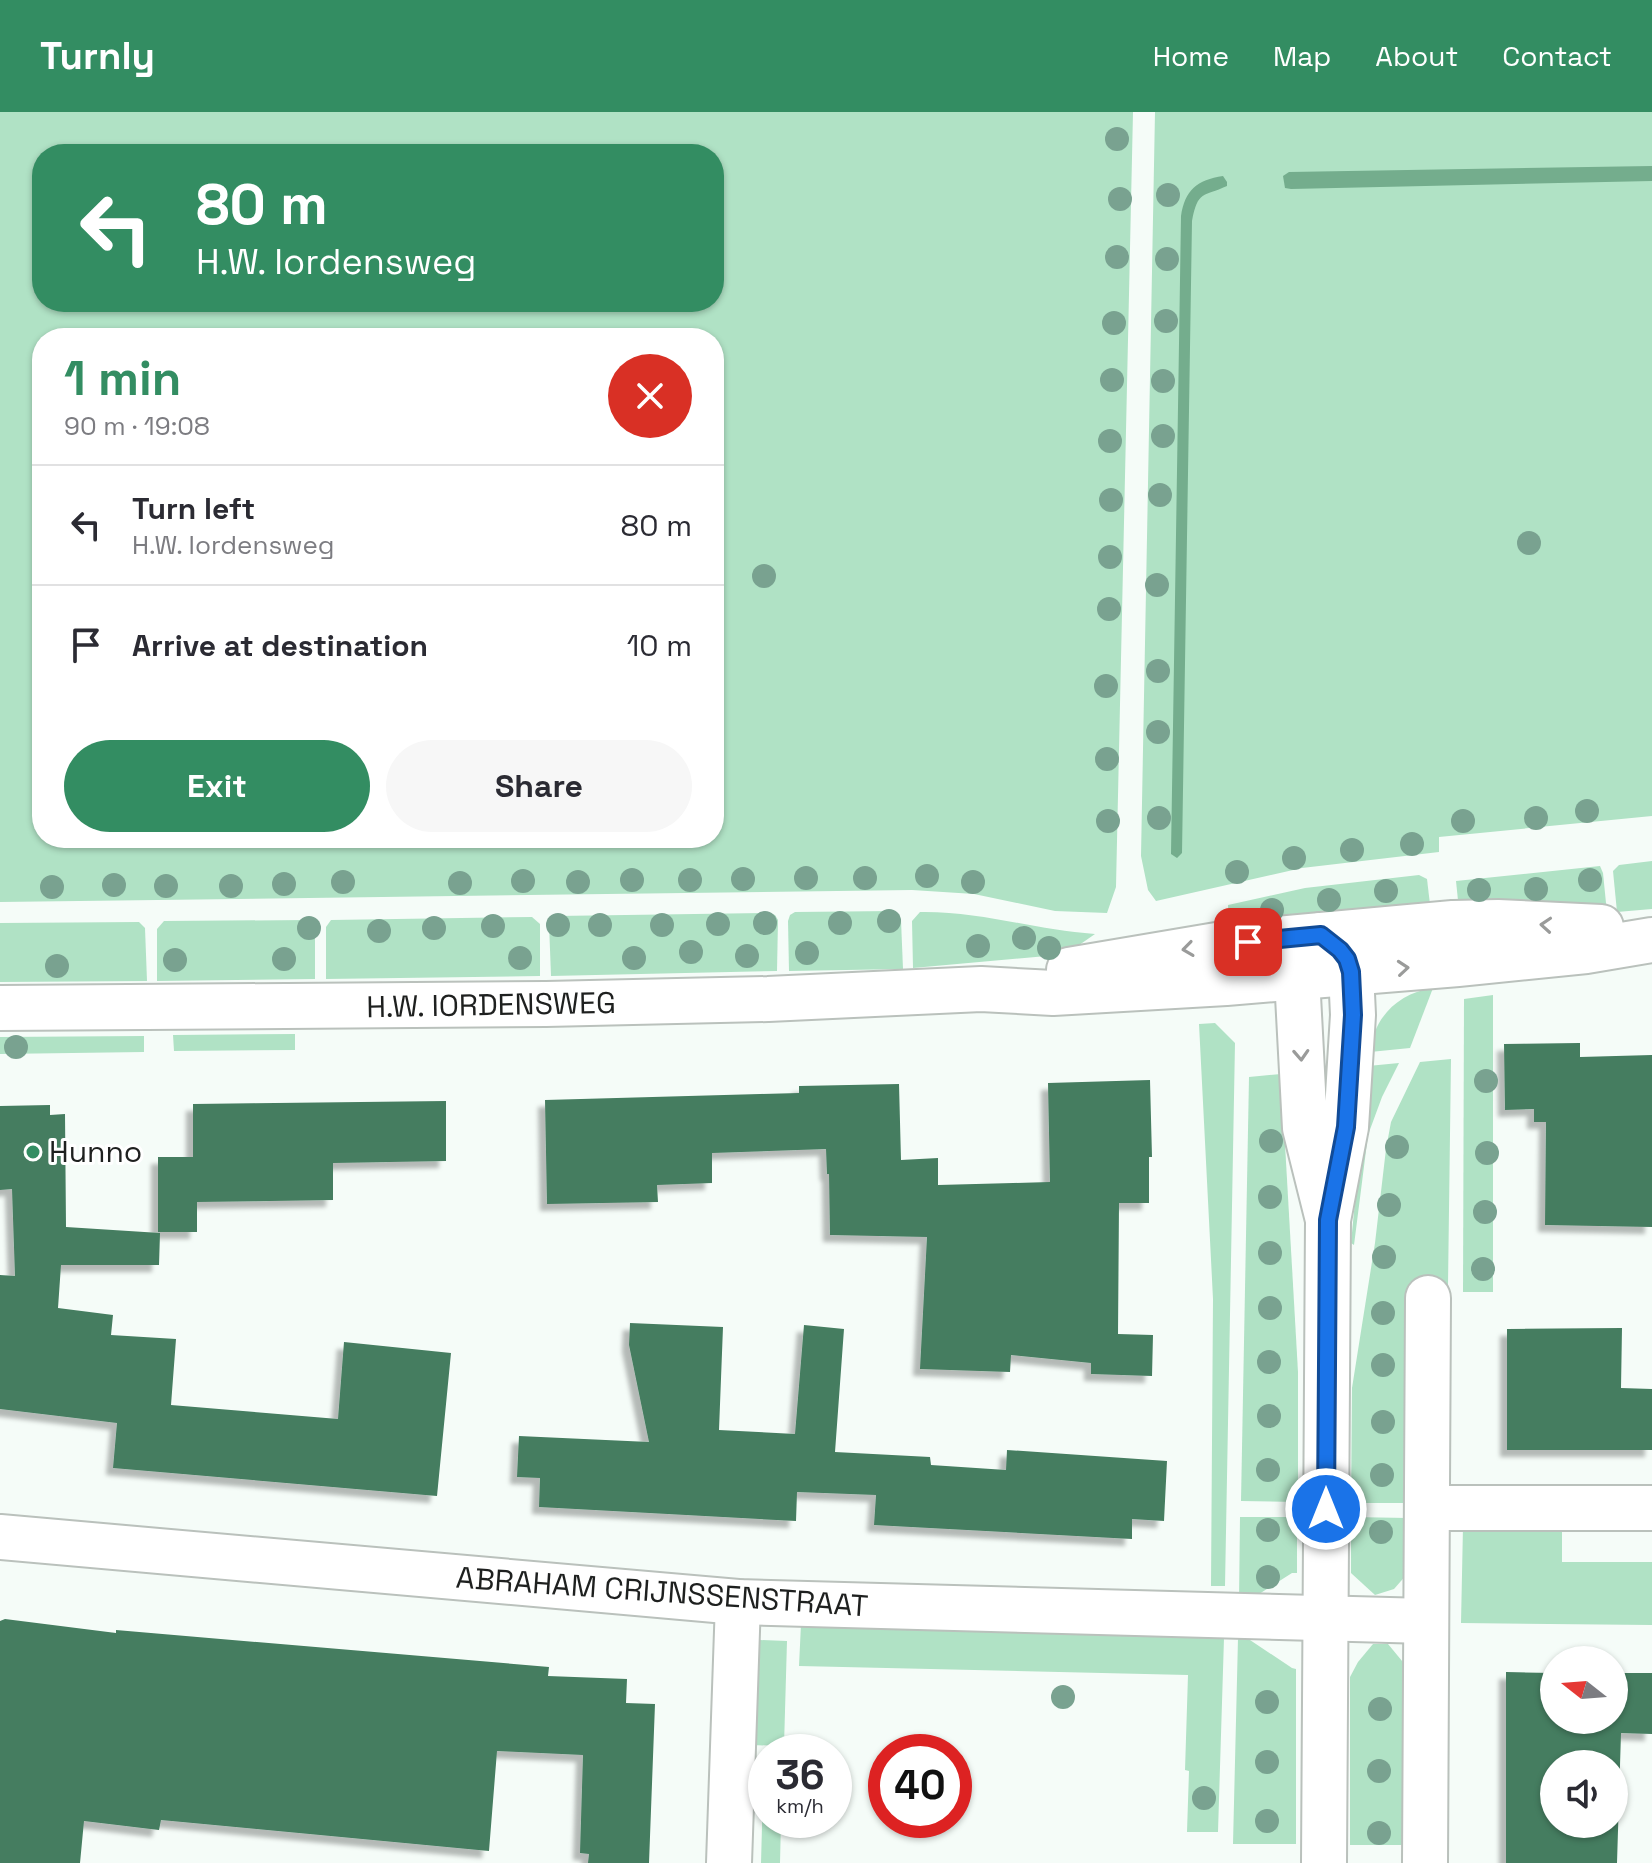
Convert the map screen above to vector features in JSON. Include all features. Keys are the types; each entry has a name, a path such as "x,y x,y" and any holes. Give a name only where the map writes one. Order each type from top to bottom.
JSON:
{"street":[{"name":"H.W. IORDENSWEG","path":"981,989 1135,957 1223,944 1321,935 1467,922 1652,928"},
{"path":"1324,1863 1328,1220 1346,1127 1353,1015 1351,972 1340,950 1321,935 1305,953 1297,977 1305,1128 1328,1220"},
{"name":"H.W. IORDENSWEG","path":"0,1008 516,1005 768,999 981,989 1053,993 1297,977 1586,951 1652,940"},
{"path":"1425,1863 1428,1298"},
{"path":"1427,1508 1652,1508"},
{"name":"ABRAHAM CRIJNSSENSTRAAT","path":"0,1537 738,1602 1426,1621"},
{"path":"729,1863 738,1602"}],"shaded area":[{"path":"0,112 1133,112 1116,887 1107,913 1055,911 974,894 912,890 0,902"},
{"path":"1155,112 1652,112 1652,816 1439,837 1439,852 1302,868 1156,901 1148,890 1141,856"},
{"path":"1652,166 1652,181 1291,189 1285,188 1283,176 1289,172"},
{"path":"1223,176 1227,186 1199,199 1192,221 1182,853 1177,858 1171,854 1181,216 1186,199 1194,188 1206,180"},
{"path":"1652,861 1652,909 1617,912 1613,871 1619,865"},
{"path":"1600,866 1607,913 1459,910 1456,881"},
{"path":"1419,875 1427,879 1431,913 1229,931 1228,905 1305,888"},
{"path":"893,911 899,914 901,920 903,969 789,971 788,921 795,912"},
{"path":"920,912 965,914 1095,934 1072,950 1058,955 913,968 912,921"},
{"path":"769,913 778,920 777,971 551,976 549,923 556,916"},
{"path":"532,917 540,924 540,976 326,979 326,927 331,920"},
{"path":"308,920 315,927 315,979 157,981 157,929 164,921"},
{"path":"139,922 145,928 147,981 0,982 0,923"},
{"path":"1433,988 1410,1048 1370,1052 1377,1028 1390,1008 1409,995"},
{"path":"1493,995 1493,1292 1463,1292 1464,999"},
{"path":"1215,1023 1235,1043 1225,1586 1211,1586 1213,1299 1199,1024"},
{"path":"295,1034 295,1050 174,1051 173,1035"},
{"path":"144,1036 144,1052 0,1054 0,1037"},
{"path":"1451,1059 1448,1285 1410,1282 1408,1503 1351,1503 1352,1388 1391,1122 1420,1062"},
{"path":"1399,1063 1368,1135 1354,1245 1351,1243 1368,1066"},
{"path":"1281,1074 1298,1372 1298,1502 1241,1501 1249,1077"},
{"path":"1240,1517 1297,1517 1297,1573 1292,1573 1248,1601 1239,1601"},
{"path":"1351,1517 1408,1518 1408,1573 1394,1589 1375,1595 1351,1573"},
{"path":"1463,1526 1562,1527 1562,1562 1652,1562 1652,1625 1461,1623"},
{"path":"801,1624 1224,1638 1218,1832 1187,1832 1188,1675 799,1666"},
{"path":"1238,1638 1247,1638 1296,1669 1296,1844 1233,1844"},
{"path":"760,1640 787,1641 784,1734 752,1734 757,1646"},
{"path":"1373,1644 1388,1644 1407,1667 1406,1845 1350,1845 1350,1677"},
{"path":"762,1838 781,1838 780,1863 761,1863"}],"building":[{"path":"1580,1043 1580,1057 1652,1055 1652,1227 1545,1225 1546,1122 1534,1122 1534,1109 1505,1110 1504,1044"},
{"path":"1150,1080 1152,1157 1149,1157 1149,1203 1119,1203 1118,1334 1153,1335 1152,1376 1091,1374 1091,1363 1011,1355 1010,1372 920,1369 927,1237 830,1235 826,1149 712,1153 712,1183 657,1185 658,1202 547,1204 545,1100 799,1093 799,1086 899,1084 901,1160 938,1158 938,1185 1050,1182 1048,1083"},
{"path":"446,1101 446,1161 333,1163 333,1200 197,1202 197,1232 158,1232 158,1157 193,1157 193,1104"},
{"path":"50,1105 50,1115 65,1114 66,1227 160,1233 159,1265 61,1265 58,1308 113,1315 111,1335 176,1339 171,1405 338,1419 344,1342 451,1353 437,1496 113,1468 117,1423 0,1409 0,1275 15,1276 12,1189 0,1190 0,1106"},
{"path":"630,1323 723,1327 719,1430 795,1434 804,1325 844,1329 835,1452 930,1457 931,1465 1006,1470 1007,1450 1167,1461 1164,1521 1132,1519 1132,1539 874,1525 876,1495 797,1492 796,1521 539,1507 540,1478 517,1477 519,1436 649,1442 629,1345"},
{"path":"1622,1328 1621,1388 1652,1389 1652,1450 1507,1450 1507,1329"},
{"path":"5,1619 116,1633 116,1630 549,1667 548,1676 627,1679 626,1703 655,1704 649,1863 588,1863 589,1854 580,1853 583,1755 497,1751 489,1851 161,1820 159,1830 84,1821 80,1863 0,1863 0,1621"},
{"path":"1506,1672 1540,1673 1540,1734 1621,1734 1620,1750 1540,1750 1540,1838 1618,1838 1617,1863 1506,1863"},
{"path":"1628,1673 1652,1673 1652,1734 1628,1733"}],"place":[{"name":"Hunno","path":"33,1152"}],"route":[{"path":"1248,942 1321,935 1340,950 1351,972 1353,1015 1346,1127 1328,1220 1326,1509"}]}
